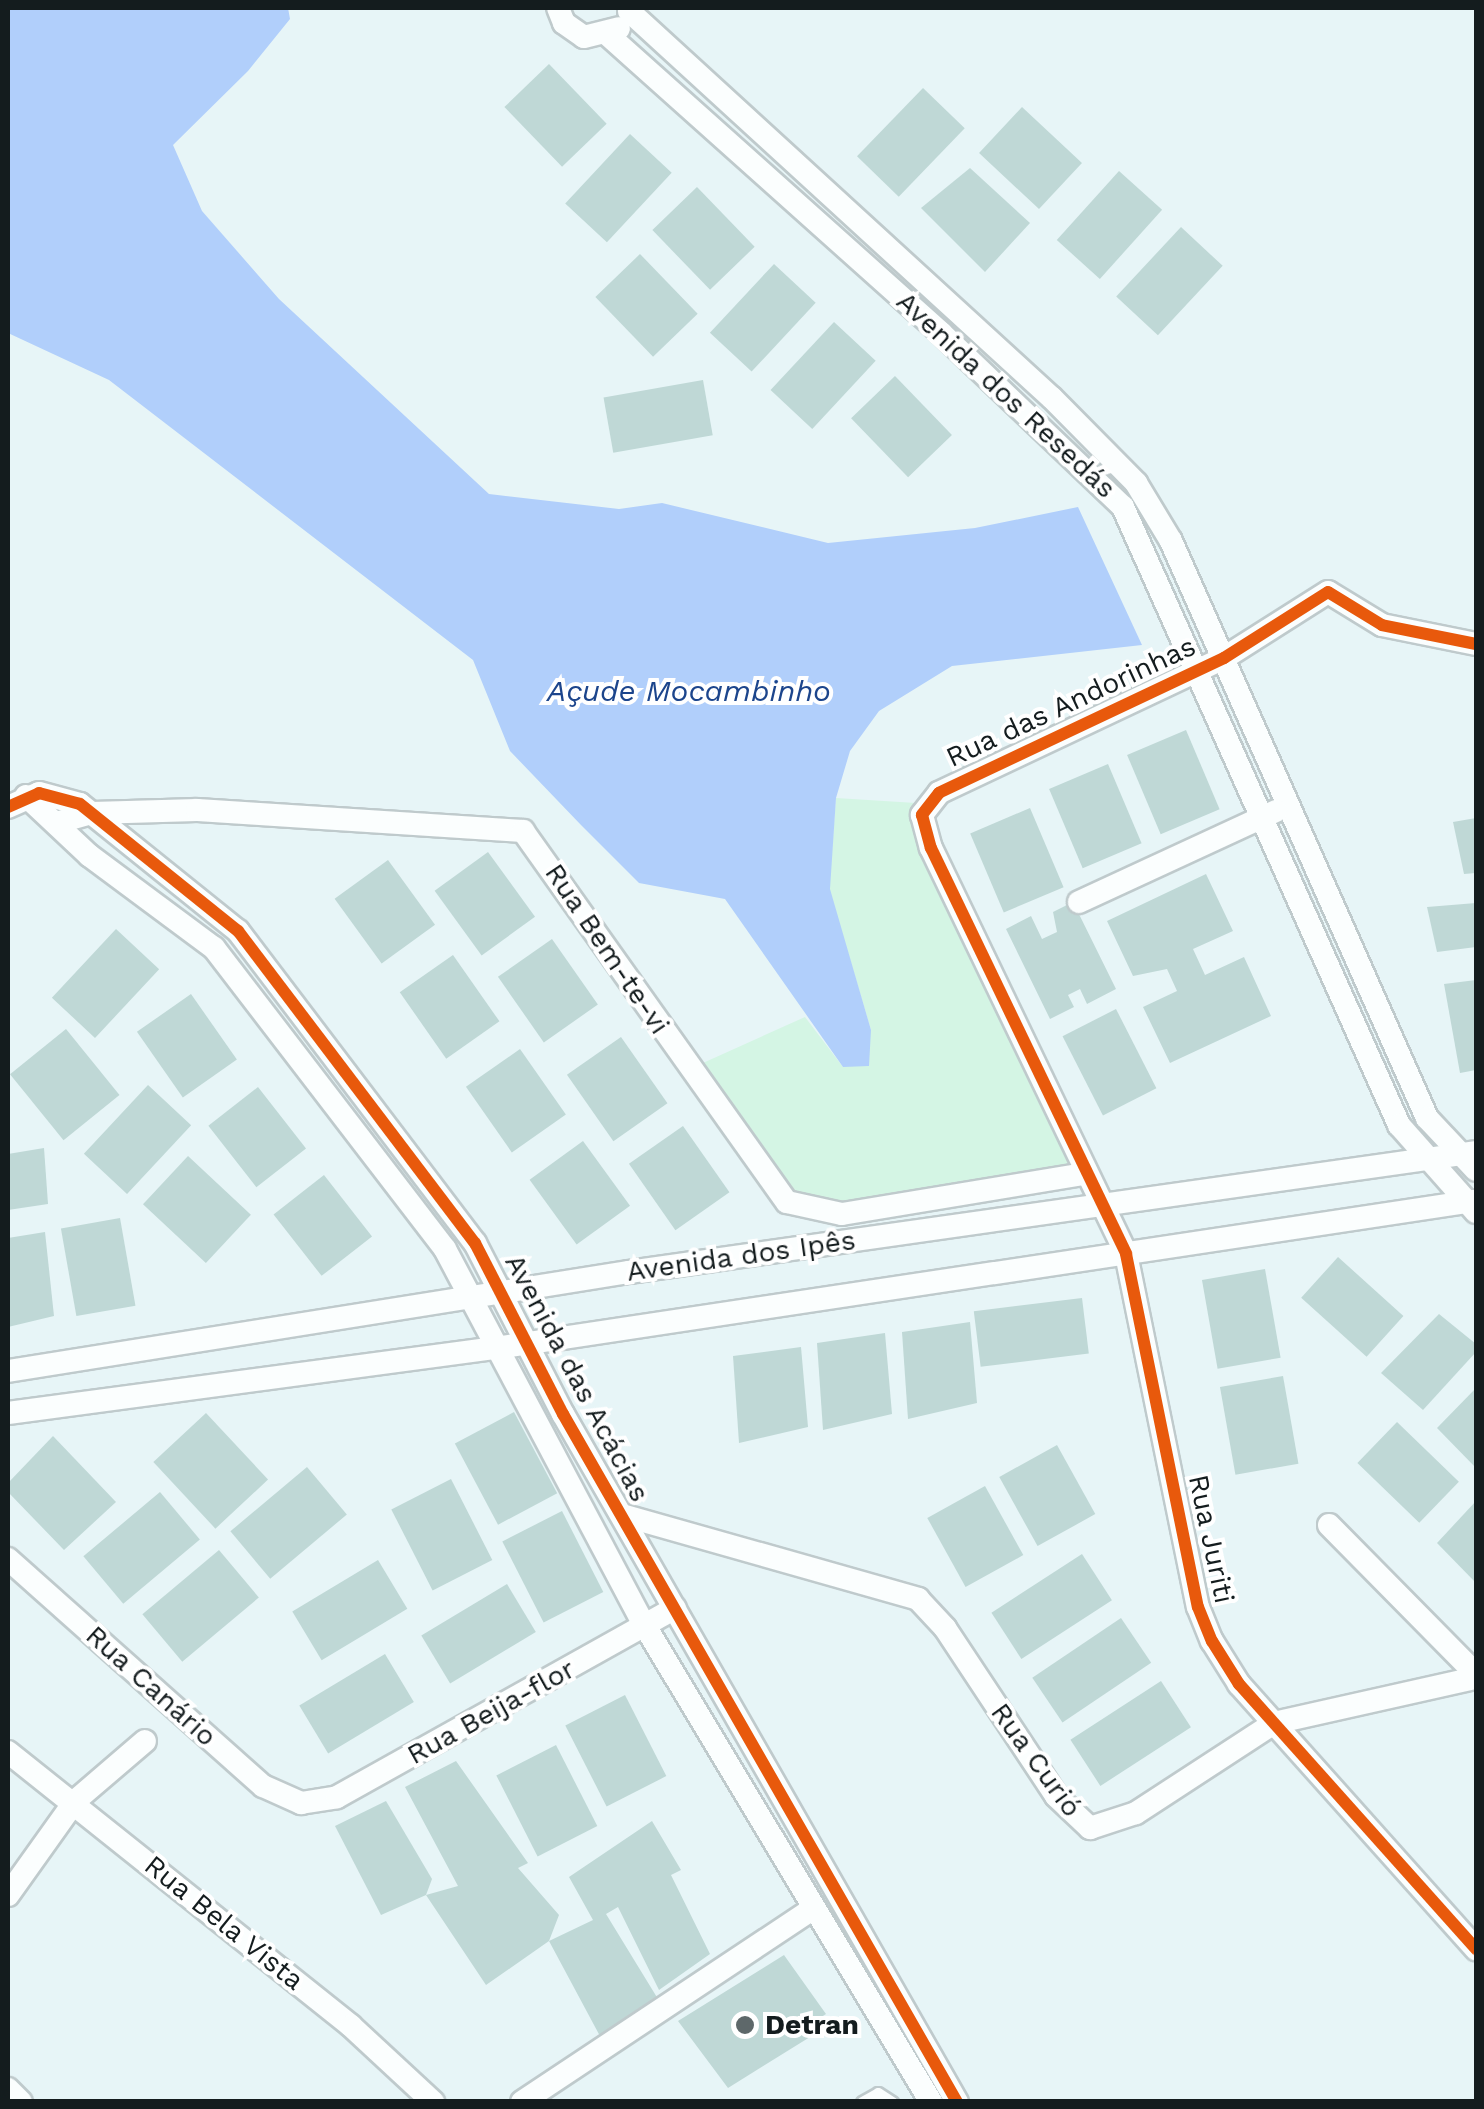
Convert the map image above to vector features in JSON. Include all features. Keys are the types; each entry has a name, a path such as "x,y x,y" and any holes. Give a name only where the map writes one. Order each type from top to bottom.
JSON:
{"street":[{"path":"558,8 573,32 608,35 629,9"},
{"name":"Avenida dos Resedás","path":"629,9 1108,452 1154,510 1224,658 1427,1118 1471,1159"},
{"name":"Avenida dos Resedás","path":"608,35 1113,494 1198,669 1399,1125 1423,1158 1472,1205"},
{"name":"Rua das Andorinhas","path":"1084,1174 931,848 922,815 939,792 1224,658 1328,592 1382,625 1476,644"},
{"name":"Avenida das Acácias","path":"17,802 64,796 92,813 238,932 475,1243 622,1515 957,2102"},
{"name":"Avenida das Acácias","path":"17,802 66,834 214,948 445,1250 645,1626 930,2102"},
{"path":"1079,902 1288,804"},
{"name":"Rua Bem-te-vi","path":"66,834 92,813 197,810 523,831 787,1202 842,1214 1084,1174"},
{"name":"Avenida dos Ipês","path":"8,1371 504,1291 1423,1158 1471,1159"},
{"name":"Rua Juriti","path":"1084,1174 1126,1254 1198,1608 1239,1684 1476,1949"},
{"name":"Avenida dos Ipês","path":"8,1412 496,1348 1472,1205"},
{"name":"Rua Curió","path":"622,1515 918,1599 945,1628 1056,1796 1090,1828 1136,1812 1274,1723 1476,1676"},
{"path":"1328,1526 1476,1676"},
{"name":"Rua Canário","path":"8,1558 263,1786 301,1802"},
{"name":"Rua Beija-flor","path":"301,1802 337,1797 676,1608"},
{"path":"8,1895 75,1801 145,1741"},
{"name":"Rua Bela Vista","path":"8,1752 75,1801 351,2026 433,2102"},
{"path":"522,2102 812,1909"},
{"path":"8,2090 20,2102"}],"lane":[{"path":"862,2102 878,2093 892,2102"}],"green space":[{"path":"836,798 916,803 1081,1174 843,1210 779,1189 694,1067 805,1017 843,1067 871,1030 829,889"}],"water":[{"name":"Açude Mocambinho","path":"8,8 288,8 290,19 248,71 173,145 202,211 279,299 489,494 619,509 662,503 828,543 975,528 1078,507 1142,645 952,666 879,711 850,751 836,798 830,889 871,1030 869,1066 843,1067 725,899 639,883 581,825 510,751 473,660 109,380 8,333"}],"building":[{"path":"549,64 607,124 562,167 504,107"},
{"path":"923,88 965,128 899,197 857,156"},
{"path":"1022,107 1082,163 1039,209 979,153"},
{"path":"630,134 672,173 607,242 565,203"},
{"path":"970,168 1030,223 985,272 921,208"},
{"path":"1119,171 1162,210 1100,279 1057,240"},
{"path":"697,187 755,247 710,290 652,230"},
{"path":"1181,227 1223,266 1158,335 1116,296"},
{"path":"640,254 698,314 653,357 595,297"},
{"path":"774,264 816,303 752,372 710,333"},
{"path":"834,322 876,361 812,429 771,390"},
{"path":"895,376 952,435 908,477 851,418"},
{"path":"703,380 713,435 613,453 604,398"},
{"path":"1186,730 1220,809 1161,834 1127,755"},
{"path":"1108,764 1142,843 1083,868 1049,789"},
{"path":"1030,808 1064,887 1004,913 970,833"},
{"path":"1476,818 1476,873 1464,874 1453,822"},
{"path":"488,852 535,917 482,956 435,891"},
{"path":"388,860 435,925 382,964 335,899"},
{"path":"1206,874 1233,931 1193,949 1205,975 1244,957 1271,1016 1170,1063 1143,1007 1177,991 1167,969 1133,976 1107,921"},
{"path":"1073,902 1116,989 1087,1004 1080,989 1068,995 1074,1007 1050,1019 1006,929 1031,916 1042,939 1057,932 1053,912"},
{"path":"1476,903 1476,947 1437,952 1427,907"},
{"path":"116,929 159,969 95,1038 52,998"},
{"path":"552,939 598,1005 544,1042 498,977"},
{"path":"453,955 499,1021 446,1059 400,992"},
{"path":"1476,980 1476,1070 1460,1073 1444,984"},
{"path":"191,994 237,1060 183,1097 137,1032"},
{"path":"1116,1009 1156,1088 1103,1116 1063,1036"},
{"path":"66,1029 119,1095 64,1140 10,1074"},
{"path":"621,1037 667,1103 613,1141 567,1075"},
{"path":"520,1049 566,1115 512,1152 466,1087"},
{"path":"148,1085 191,1125 127,1194 84,1154"},
{"path":"258,1087 306,1148 256,1187 208,1126"},
{"path":"683,1126 729,1192 675,1230 629,1164"},
{"path":"583,1141 630,1206 577,1245 530,1180"},
{"path":"44,1148 48,1204 8,1210 8,1154"},
{"path":"188,1156 251,1215 206,1263 143,1204"},
{"path":"324,1175 372,1236 322,1276 274,1214"},
{"path":"120,1218 135,1306 76,1316 61,1228"},
{"path":"45,1232 54,1316 8,1327 8,1238"},
{"path":"1338,1257 1403,1316 1367,1357 1301,1298"},
{"path":"1265,1269 1281,1358 1218,1369 1202,1280"},
{"path":"1082,1298 1089,1354 981,1367 974,1311"},
{"path":"1439,1314 1476,1344 1476,1352 1423,1410 1381,1373"},
{"path":"970,1322 977,1403 908,1419 902,1332"},
{"path":"885,1333 892,1414 823,1430 817,1343"},
{"path":"801,1347 808,1427 739,1443 733,1356"},
{"path":"1283,1376 1298,1464 1235,1475 1220,1387"},
{"path":"1476,1388 1476,1468 1437,1428"},
{"path":"514,1412 557,1493 498,1525 455,1443"},
{"path":"206,1413 268,1480 215,1529 153,1462"},
{"path":"1397,1422 1459,1482 1419,1523 1357,1463"},
{"path":"53,1436 116,1502 64,1550 8,1492 8,1483"},
{"path":"1057,1445 1095,1514 1038,1546 999,1477"},
{"path":"307,1467 347,1514 270,1579 230,1531"},
{"path":"451,1479 492,1560 433,1590 391,1509"},
{"path":"985,1486 1023,1555 966,1587 927,1518"},
{"path":"160,1492 200,1539 123,1604 83,1556"},
{"path":"1476,1501 1476,1583 1437,1543"},
{"path":"562,1511 603,1592 544,1622 502,1541"},
{"path":"219,1550 259,1597 182,1662 142,1614"},
{"path":"1082,1554 1112,1600 1021,1659 991,1613"},
{"path":"378,1560 407,1609 322,1660 292,1612"},
{"path":"507,1584 536,1632 450,1684 421,1636"},
{"path":"1121,1618 1151,1663 1062,1723 1032,1678"},
{"path":"385,1654 414,1702 328,1754 299,1706"},
{"path":"1161,1681 1191,1727 1100,1786 1070,1740"},
{"path":"625,1695 666,1776 607,1806 565,1725"},
{"path":"556,1745 597,1826 538,1856 496,1775"},
{"path":"456,1761 528,1863 518,1868 559,1915 549,1941 486,1985 426,1895 458,1886 405,1787"},
{"path":"386,1801 432,1879 426,1895 381,1915 335,1826"},
{"path":"652,1821 681,1870 671,1875 710,1954 659,1990 618,1907 606,1914 658,1999 601,2038 549,1941 593,1920 569,1877"},
{"name":"Detran","path":"784,1955 826,2014 804,2028 810,2037 728,2088 678,2021"}],"cycle path":[{"path":"1476,644 1382,625 1328,592 1224,658 939,793 922,815 931,848 1126,1254 1198,1607 1212,1641 1239,1684 1476,1949"},
{"path":"8,807 39,793 80,804 238,931 475,1243 563,1414 957,2102"}],"place":[{"name":"Detran","path":"745,2025"}]}
